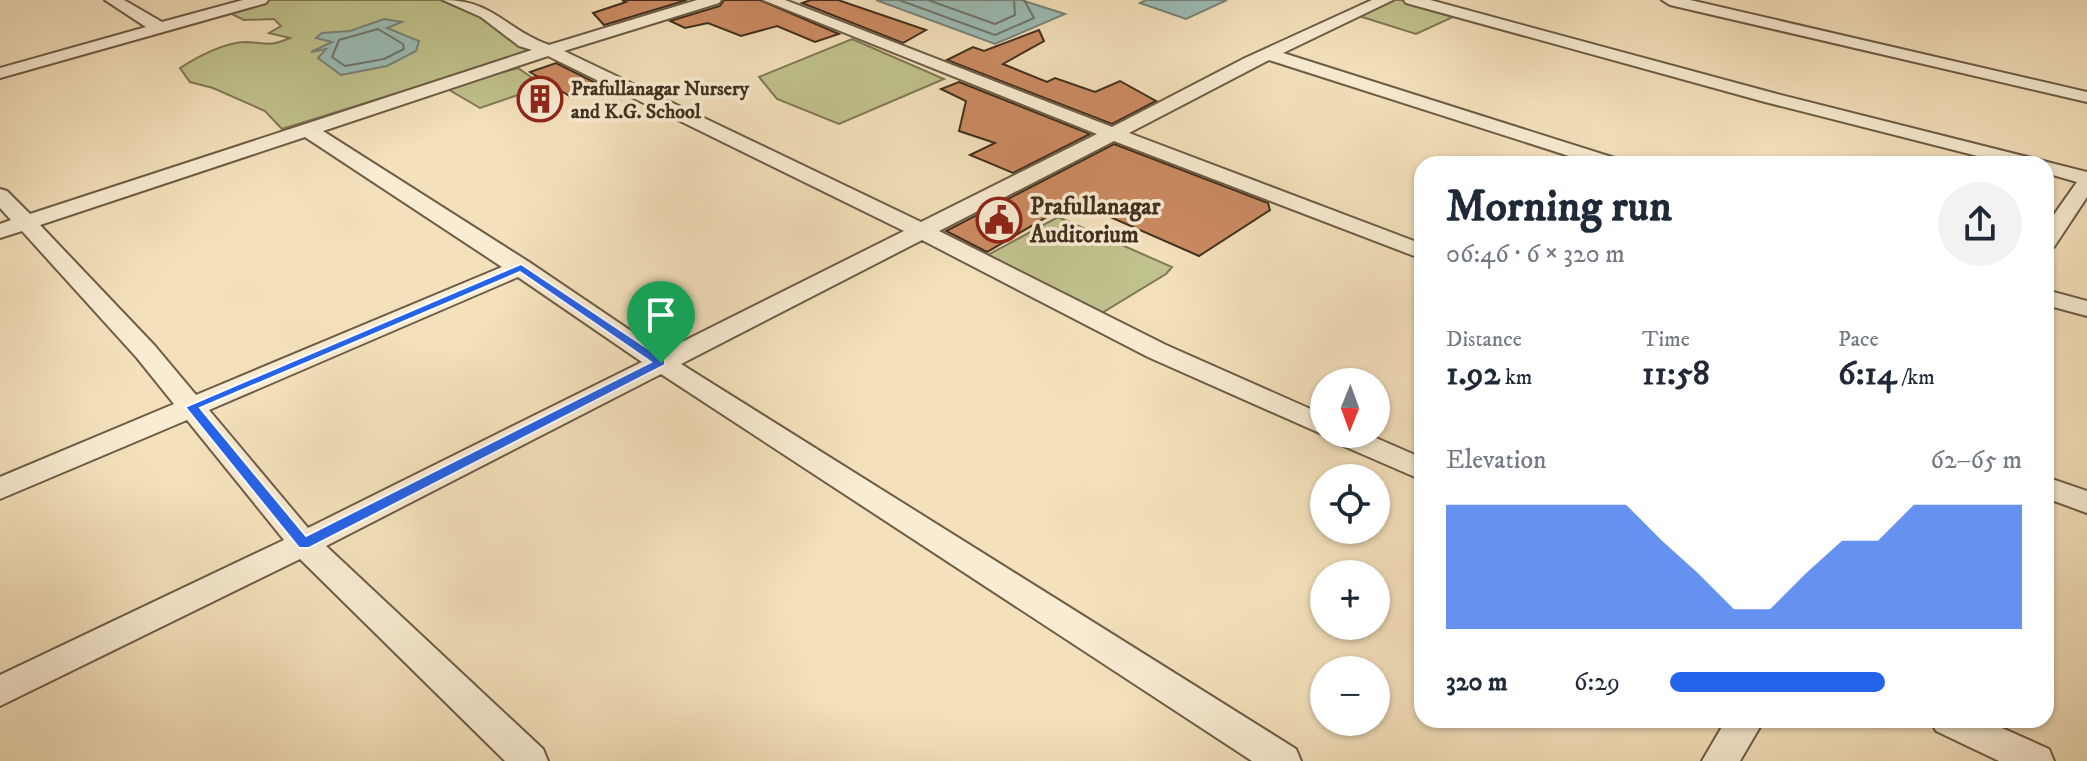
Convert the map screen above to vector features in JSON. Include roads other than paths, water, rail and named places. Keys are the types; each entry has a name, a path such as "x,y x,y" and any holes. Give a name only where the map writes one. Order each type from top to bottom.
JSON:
{"street":[{"path":"113,0 160,28"},
{"path":"0,73 260,0"},
{"path":"451,0 487,14 525,42 549,50 920,230 1157,351 1310,420"},
{"path":"13,227 549,50 713,0"},
{"path":"771,0 1414,249"},
{"path":"0,691 304,544 1268,54 1385,0"},
{"path":"1412,0 1771,98 2001,156"},
{"path":"1670,0 2087,97"},
{"path":"1268,54 1589,156"},
{"path":"308,130 521,267 661,363 1283,761"},
{"path":"2054,170 2087,180 2054,230"},
{"path":"0,195 13,227 146,352 304,544 530,761"},
{"path":"0,489 521,267"},
{"path":"2054,299 2087,309"},
{"path":"1373,448 1414,466"},
{"path":"2054,490 2087,502"},
{"path":"1720,761 1741,728"},
{"path":"1965,728 2036,761"}],"water":[{"path":"876,0 1021,0 1065,14 995,44"},
{"path":"1146,0 1227,0 1186,19 1140,3"},
{"path":"384,19 402,22 387,28 419,41 416,51 387,66 341,75 318,58 326,49 311,52 332,42 316,38 322,33 350,31"}],"place":[{"name":"Prafullanagar Nursery and K.G. School","path":"540,99"},
{"name":"Prafullanagar Auditorium","path":"999,220"}]}
